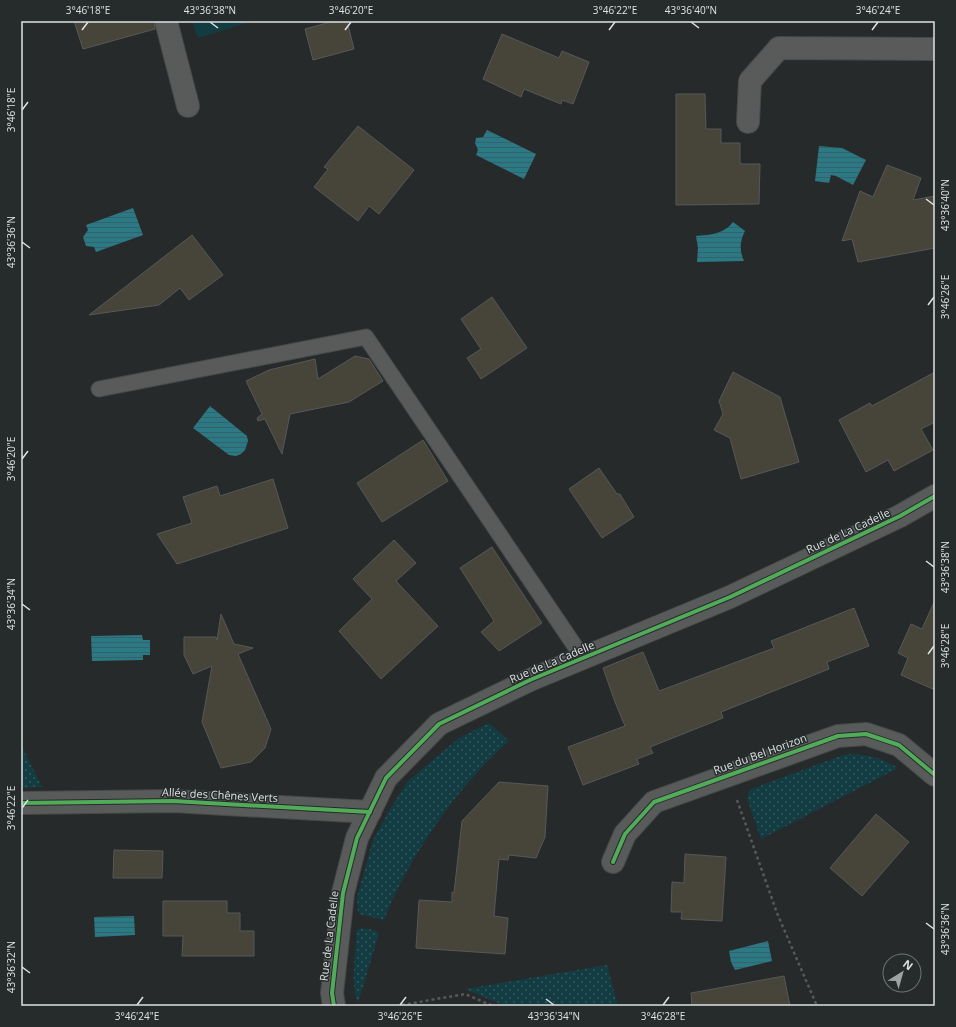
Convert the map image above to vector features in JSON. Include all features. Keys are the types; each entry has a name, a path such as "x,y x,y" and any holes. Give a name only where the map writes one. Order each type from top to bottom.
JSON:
{"street":[{"path":"166,21 188,106"},
{"path":"748,122 750,81 779,48 935,49"},
{"name":"Rue de La Cadelle","path":"334,1006 332,993 343,893 357,838 386,778 439,724 530,680 730,597 900,516 935,496"},
{"name":"Rue du Bel Horizon","path":"613,862 625,834 654,802 838,736 866,734 899,745 935,775"},
{"name":"Allée des Chênes Verts","path":"21,803 173,801 370,812"}],"lane":[{"path":"99,389 366,338 582,658"}],"path":[{"path":"728,775 777,912 817,1006"},
{"path":"396,1006 465,994 493,1006"}],"shaded area":[{"path":"192,21 253,21 198,38"},
{"path":"489,723 509,741 471,779 436,824 406,872 384,920 362,915 358,912 357,898 373,840 408,781 459,738"},
{"path":"21,744 42,787 21,788"},
{"path":"846,754 873,757 898,768 761,839 747,798 749,791"},
{"path":"361,928 374,930 379,933 358,1003 354,987 354,968 357,930"},
{"path":"607,965 618,1006 505,1006 465,989"}],"water":[{"path":"487,130 536,154 524,179 476,155 478,150 475,143 476,138 483,137"},
{"path":"819,146 842,148 866,160 853,185 831,175 829,183 815,181"},
{"path":"133,208 143,235 96,252 94,247 86,246 83,237 88,230 86,225"},
{"path":"733,222 745,231 741,246 741,253 744,261 697,262 698,248 696,236 721,231"},
{"path":"210,406 247,436 248,441 245,450 241,454 236,456 229,455 193,428"},
{"path":"142,635 143,640 150,640 150,655 143,655 143,660 92,661 91,636"},
{"path":"134,916 135,935 95,937 94,917"},
{"path":"768,941 772,961 735,970 731,962 729,951"}],"building":[{"path":"74,21 154,21 155,29 83,49"},
{"path":"334,21 347,21 354,49 313,60 305,29"},
{"path":"502,34 559,58 562,51 589,62 573,104 562,100 561,104 524,89 521,97 483,79"},
{"path":"676,94 705,94 706,129 721,129 721,143 740,143 740,164 760,164 759,204 676,205"},
{"path":"358,126 414,170 379,214 369,206 358,221 314,187 328,169 324,167"},
{"path":"887,165 921,178 913,200 935,196 935,248 858,262 852,239 842,241 860,191 873,197"},
{"path":"192,235 223,275 189,300 180,288 159,305 89,315"},
{"path":"492,297 527,348 481,379 467,358 481,349 461,319"},
{"path":"355,356 369,359 383,381 349,402 290,414 282,454 265,419 258,421 257,418 262,414 246,381 269,370 315,359 318,379"},
{"path":"733,372 780,397 799,462 741,479 730,438 714,430 723,414 719,401"},
{"path":"935,372 935,422 921,429 933,450 894,471 888,460 866,472 839,420 870,403 872,406"},
{"path":"423,440 448,481 382,522 357,483"},
{"path":"599,468 617,494 620,494 634,517 602,538 569,489"},
{"path":"273,479 288,528 177,564 157,534 192,523 183,497 217,486 220,496"},
{"path":"394,540 416,563 396,581 438,626 381,679 339,631 372,599 353,579"},
{"path":"492,547 542,623 499,651 481,632 494,621 460,568"},
{"path":"935,600 935,690 901,675 908,658 898,653 911,624 922,629"},
{"path":"854,608 869,646 827,662 829,669 721,712 723,718 650,747 653,753 637,759 639,764 583,785 568,747 625,726 603,668 643,652 659,691 774,648 771,641"},
{"path":"221,614 234,644 253,648 238,654 271,729 265,748 251,762 221,768 202,722 212,666 193,674 184,655 184,637 216,637 217,640"},
{"path":"499,782 548,786 545,837 536,858 509,855 508,860 499,859 494,916 508,918 505,954 416,948 419,900 452,902 452,892 454,893 462,821"},
{"path":"876,814 909,842 862,896 830,868"},
{"path":"114,850 163,851 162,878 113,878"},
{"path":"685,854 726,857 722,921 681,919 682,912 671,912 672,882 684,883"},
{"path":"163,901 227,901 227,913 240,913 240,931 254,931 254,956 182,956 183,936 163,936"},
{"path":"784,976 790,1006 692,1006 691,993"}],"cycle path":[{"path":"334,1006 332,993 343,893 357,838 386,778 439,724 530,680 730,597 900,516 935,496"},
{"path":"613,862 625,834 654,802 838,736 866,734 899,745 935,775"},
{"path":"21,803 173,801 370,812"}]}
